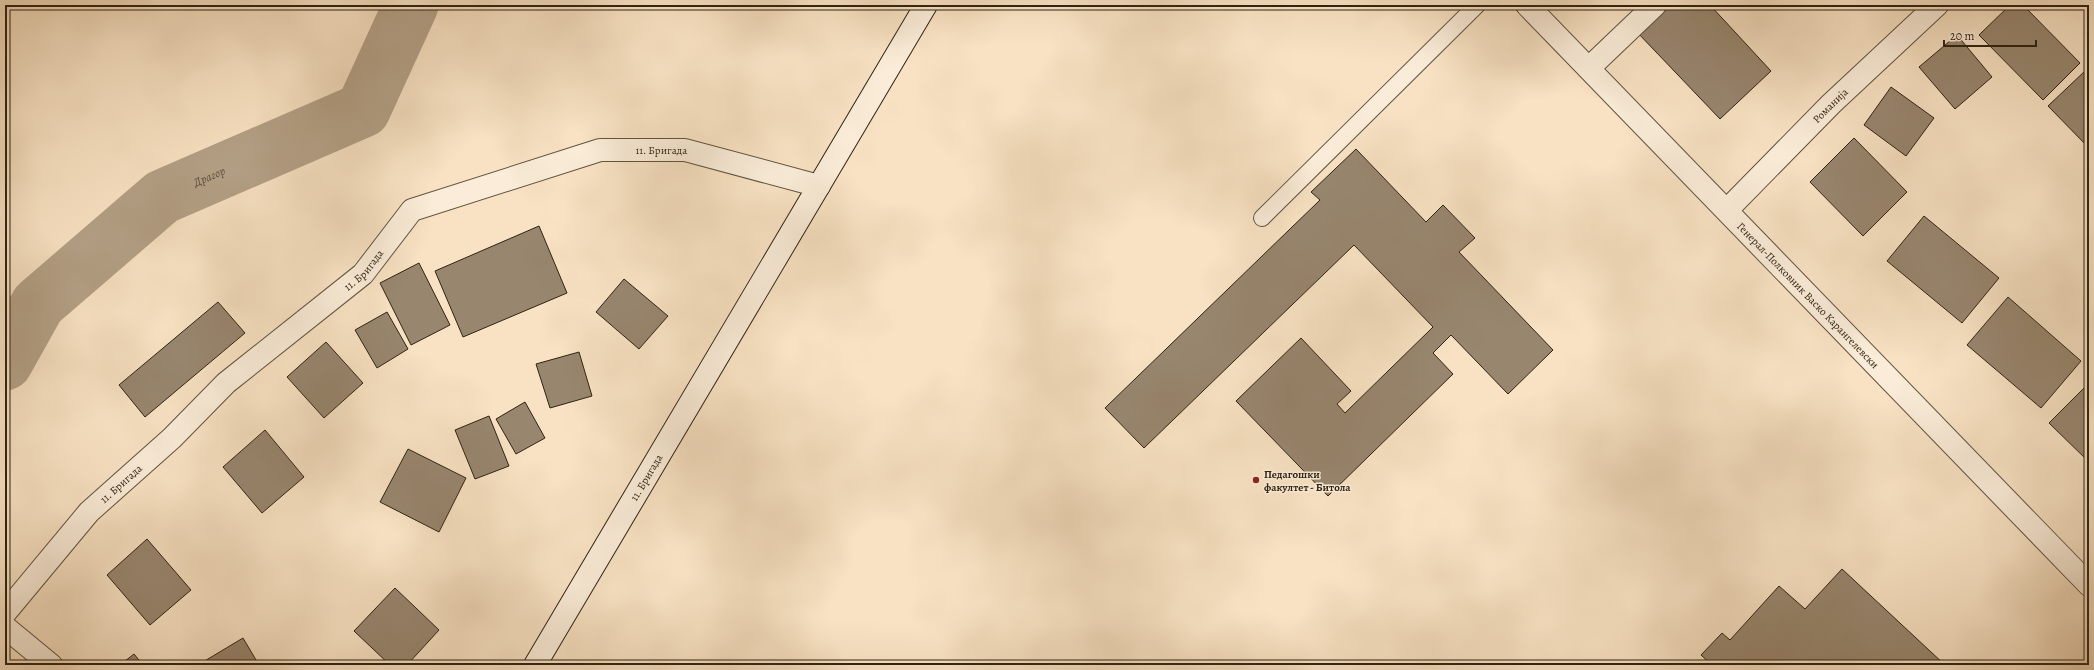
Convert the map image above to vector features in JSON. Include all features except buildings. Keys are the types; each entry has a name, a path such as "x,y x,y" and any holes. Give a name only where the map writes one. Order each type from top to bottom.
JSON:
{"street":[{"name":"11. Бригада","path":"535,665 926,5"},
{"name":"Генерал-Полковник Васко Карангелевски","path":"1527,5 2089,584"},
{"path":"1589,68 1655,5"},
{"name":"Романија","path":"1727,210 1831,104 1937,5"},
{"name":"11. Бригада","path":"5,613 89,512 172,438 226,383 363,274 412,210 600,150 685,150 819,186"},
{"path":"5,627 51,665"}],"lane":[{"path":"1262,218 1477,5"}],"waterway":[{"name":"Драгор","path":"5,363 38,304 162,197 363,110 411,5"}],"place":[{"name":"Педагошки факултет - Битола","path":"1256,480"}]}
